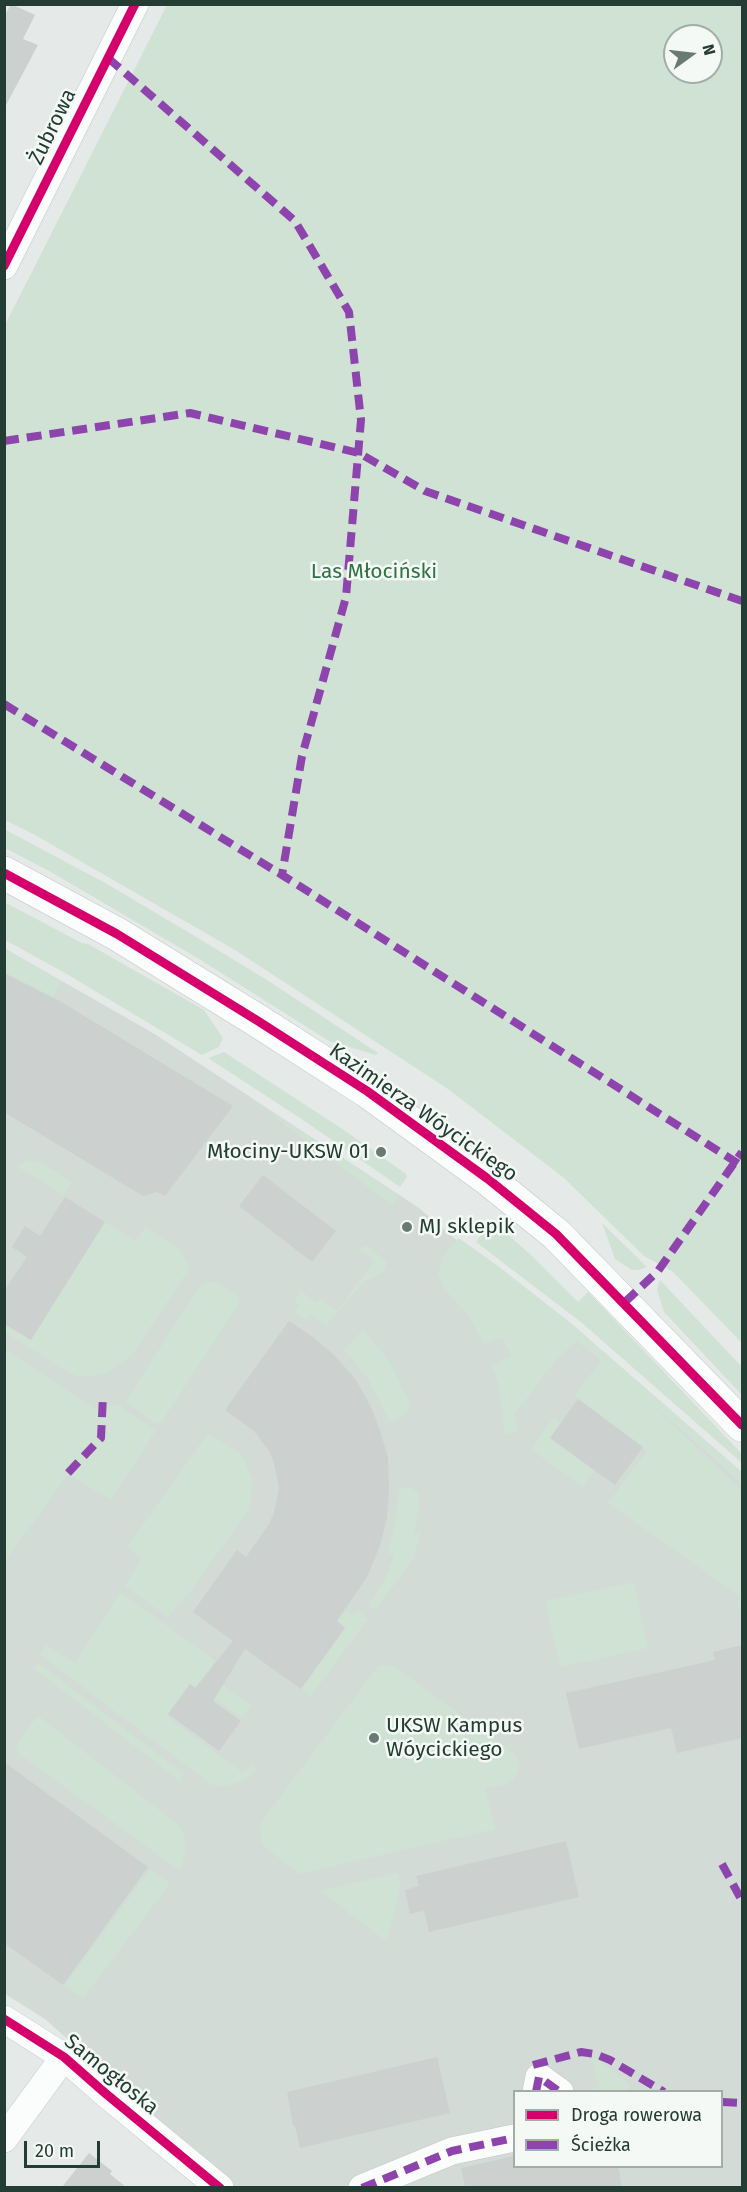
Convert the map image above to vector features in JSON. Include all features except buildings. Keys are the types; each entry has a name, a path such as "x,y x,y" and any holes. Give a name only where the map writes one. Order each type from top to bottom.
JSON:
{"street":[{"name":"Żubrowa","path":"4,266 135,4"},
{"name":"Kazimierza Wóycickiego","path":"4,873 117,934 258,1021 367,1091 488,1179 556,1234 625,1302 742,1425"},
{"name":"Samogłoska","path":"4,2019 64,2057 220,2187"},
{"path":"4,2139 64,2057"},
{"path":"536,2090 539,2077 558,2090"},
{"path":"362,2187 452,2151 513,2138"}],"shaded area":[{"name":"UKSW Kampus Wóycickiego","path":"4,948 153,1033 419,1208 561,1329 594,1353 742,1482 742,2187 233,2187 45,2019 5,1994"}],"green space":[{"name":"Las Młociński","path":"167,5 742,5 742,1343 672,1271 644,1256 564,1178 448,1089 235,950 5,820 5,325"},
{"path":"4,829 107,884 193,935 267,980 378,1053 376,1055 329,1041 199,959 51,872 5,848"},
{"path":"4,902 88,944 204,1010 223,1038 219,1047 202,1055 5,940"},
{"path":"4,948 62,982 27,1039 12,1033 38,990 5,973"},
{"path":"224,1052 344,1130 406,1174 407,1177 400,1187 208,1058"},
{"path":"250,1098 398,1195 393,1206"},
{"path":"29,1160 39,1162 72,1182 64,1195 16,1166"},
{"path":"105,1222 135,1241 145,1227 179,1249 189,1267 132,1355 109,1372 93,1376 78,1376 67,1372 5,1332 4,1324 31,1339"},
{"path":"602,1223 647,1267 632,1270 615,1259"},
{"path":"500,1228 578,1302 588,1292 742,1454 742,1463 582,1323 476,1242 486,1229"},
{"path":"457,1239 498,1266 572,1324 742,1472 742,1482 644,1397 742,1490 742,1610 737,1606 741,1597 608,1503 647,1451 574,1395 602,1360 594,1353 577,1341 557,1359 514,1415 519,1431 509,1435 505,1434 499,1386 492,1366 511,1356 502,1337 484,1344 471,1320 444,1288 438,1273 442,1258"},
{"path":"366,1245 387,1262 384,1272 364,1282 326,1325 310,1314 306,1320 294,1312 299,1305 294,1300 301,1291 317,1303 321,1299 337,1311 374,1261 359,1249"},
{"path":"660,1280 742,1367 742,1395 664,1312 657,1290"},
{"path":"210,1282 217,1283 234,1293 239,1298 239,1304 161,1423 156,1424 125,1402 199,1287"},
{"path":"363,1329 390,1362 410,1404 408,1413 390,1422 368,1379 344,1350"},
{"path":"5,1349 94,1408 118,1405 156,1430 111,1500 68,1474 5,1562"},
{"path":"554,1417 561,1423 550,1438 595,1471 582,1487 531,1449"},
{"path":"208,1433 243,1457 252,1479 251,1500 248,1511 190,1592 168,1617 125,1586 142,1558 127,1547"},
{"path":"399,1488 411,1488 419,1493 419,1512 413,1538 422,1528 413,1560 375,1610 368,1605 385,1579 394,1555 388,1553 396,1519"},
{"path":"634,1582 648,1648 560,1667 545,1601"},
{"path":"120,1592 216,1661 197,1689 190,1684 167,1716 242,1772 251,1763 256,1769 248,1779 225,1787 212,1785 40,1655 46,1645 75,1663"},
{"path":"345,1609 352,1615 358,1611 368,1619 311,1696 301,1689 345,1628 336,1621"},
{"path":"36,1664 40,1664 184,1774 180,1781 33,1668"},
{"path":"379,1665 394,1666 516,1755 519,1760 518,1772 512,1781 506,1784 485,1788 495,1829 299,1874 266,1848 262,1843 259,1825"},
{"path":"223,1685 251,1705 242,1718 214,1698"},
{"path":"40,1717 176,1823 186,1843 186,1853 181,1868 176,1868 18,1753 17,1745 35,1719"},
{"path":"150,1869 169,1885 85,1996 77,1995 64,1986"},
{"path":"398,1873 401,1885 387,1942 320,1891"},
{"path":"597,2058 631,2085 627,2090 600,2090 592,2059"}],"marked path":[{"path":"108,58 295,221 349,312 361,420 346,597 302,756 282,875"},
{"path":"4,441 190,413 359,453 425,491 742,601"},
{"path":"4,704 282,875 742,1166"},
{"path":"625,1302 658,1271 742,1152"},
{"path":"68,1473 101,1438 103,1396"},
{"path":"722,1864 742,1901"},
{"path":"533,2065 581,2052 595,2054 610,2060 661,2090"},
{"path":"536,2090 539,2077 557,2090"},
{"path":"723,2102 742,2103"},
{"path":"362,2188 452,2151 513,2138"}],"cycle path":[{"path":"4,266 135,4"},
{"path":"4,873 117,934 258,1021 367,1091 488,1179 556,1234 742,1425"},
{"path":"4,2019 64,2057 220,2188"}],"place":[{"name":"Młociny-UKSW 01","path":"381,1152"},
{"name":"MJ sklepik","path":"407,1227"},
{"name":"UKSW Kampus Wóycickiego","path":"374,1738"}]}
